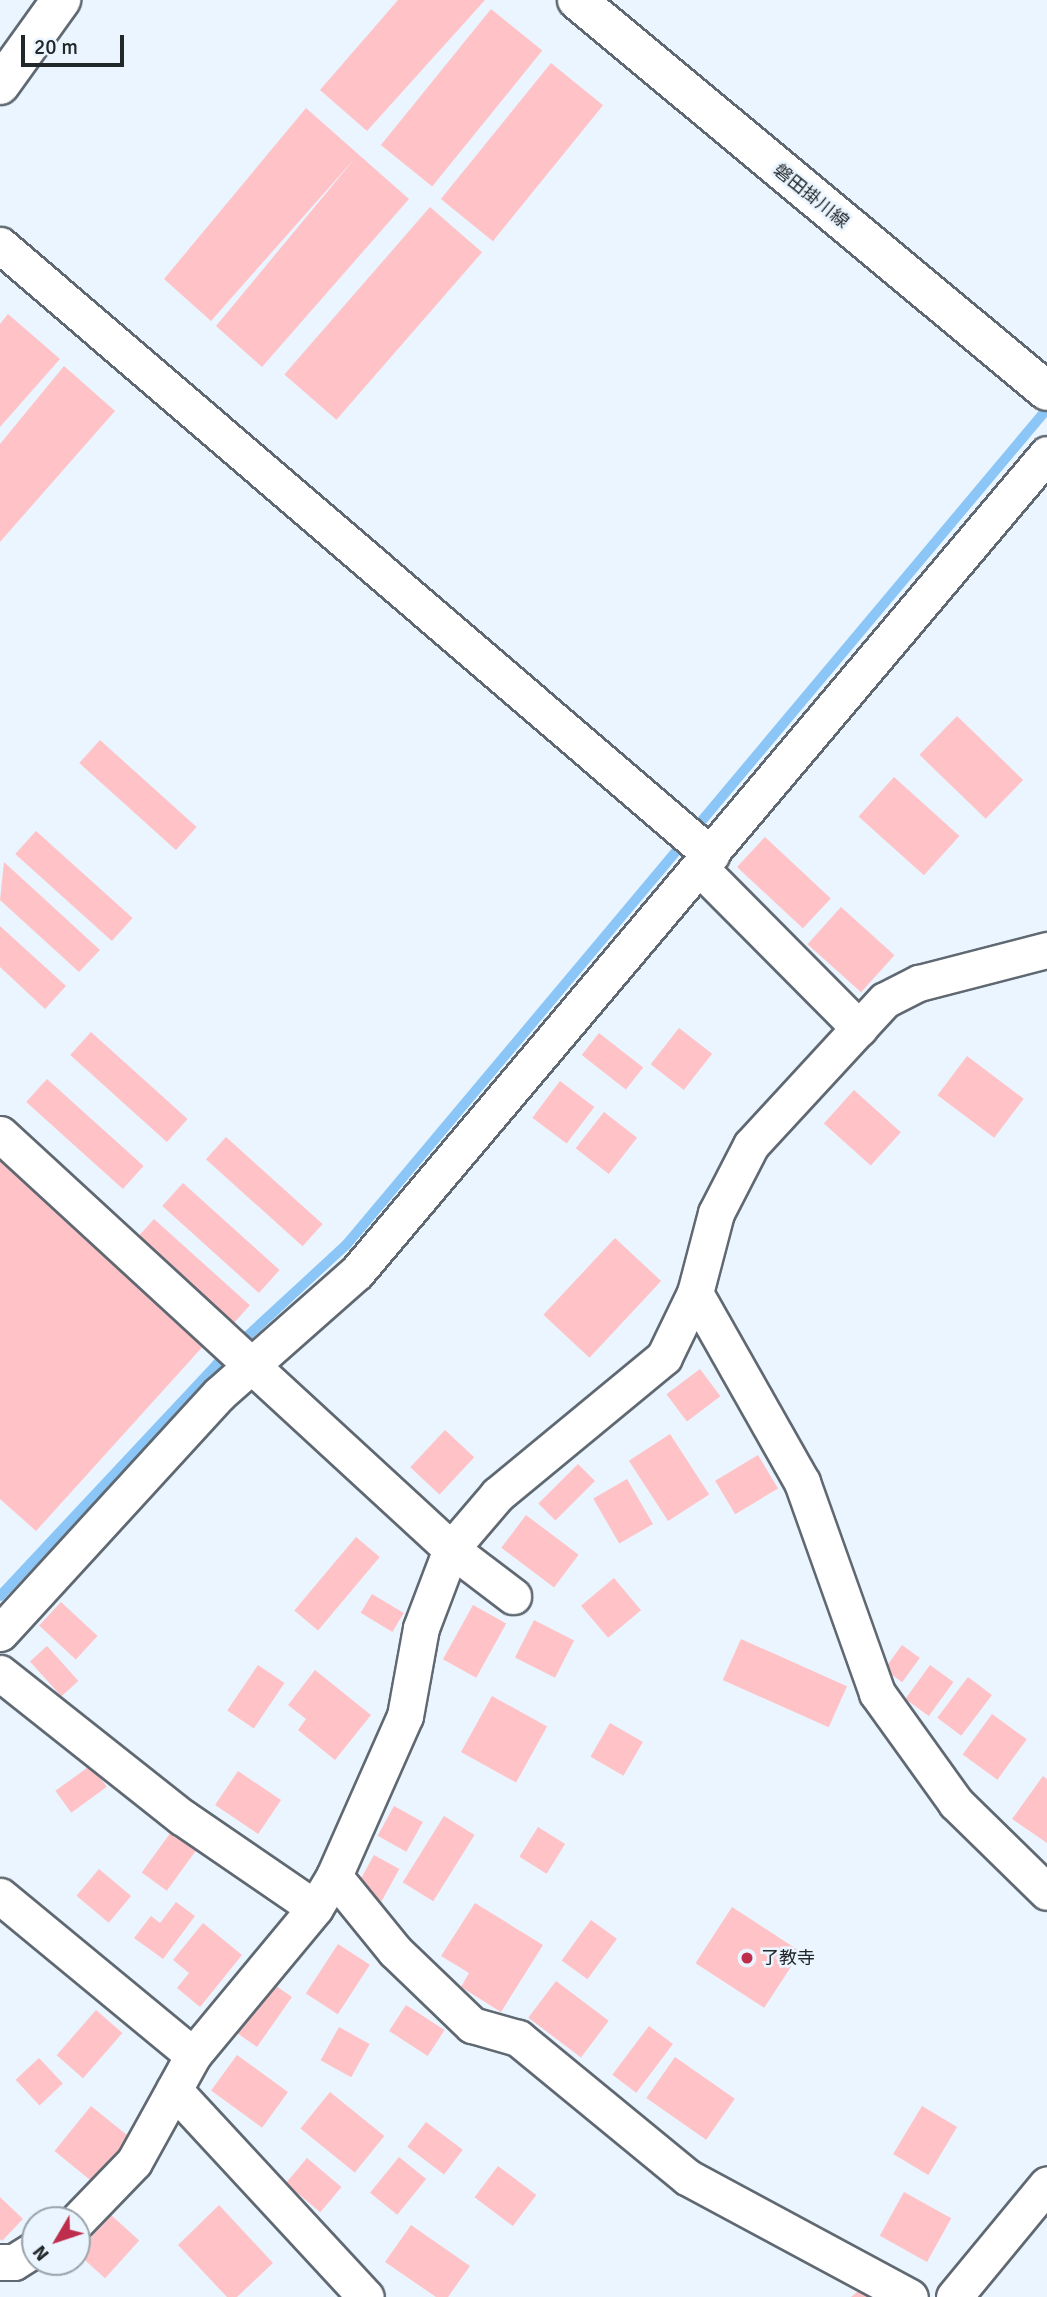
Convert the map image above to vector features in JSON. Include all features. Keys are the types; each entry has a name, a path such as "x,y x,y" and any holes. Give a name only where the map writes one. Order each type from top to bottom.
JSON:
{"main road":[{"path":"0,85 61,0"},
{"name":"磐田掛川線","path":"577,0 1047,391"}],"street":[{"path":"0,245 706,862 859,1028"},
{"path":"0,1633 219,1394 357,1272 706,862 1047,454"},
{"path":"91,2207 134,2162 193,2055 314,1908 334,1876 405,1716 421,1628 451,1549 498,1494 664,1357 695,1293 716,1213 751,1145 885,1000 919,983 1047,950"},
{"path":"0,1134 451,1549 513,1596"},
{"path":"695,1293 803,1482 877,1693 956,1804 1047,1892"},
{"path":"0,1674 182,1817 314,1908"},
{"path":"334,1876 394,1951 472,2025 518,2038 687,2177 911,2297"},
{"path":"0,1896 193,2055"},
{"path":"174,2090 366,2297"},
{"path":"954,2297 1047,2184"},
{"path":"0,2262 14,2262 21,2258"}],"building":[{"path":"398,0 485,0 367,131 320,90"},
{"path":"491,9 542,51 432,187 381,145"},
{"path":"551,63 603,105 493,241 441,199"},
{"path":"306,108 409,199 262,367 216,326 356,157 211,321 164,279"},
{"path":"430,207 482,252 336,420 284,375"},
{"path":"8,314 60,359 0,427 0,324"},
{"path":"64,366 115,411 0,542 0,444"},
{"path":"957,716 1023,780 986,819 919,755"},
{"path":"100,740 197,827 176,850 79,763"},
{"path":"894,777 959,836 924,875 859,816"},
{"path":"36,831 133,918 112,941 15,854"},
{"path":"765,837 831,898 803,928 737,867"},
{"path":"4,862 100,950 79,972 0,900"},
{"path":"841,907 895,955 861,992 808,944"},
{"path":"0,926 66,986 45,1009 0,967"},
{"path":"679,1028 712,1054 684,1090 651,1064"},
{"path":"91,1032 188,1119 167,1142 70,1055"},
{"path":"599,1033 643,1067 626,1090 582,1055"},
{"path":"967,1056 1024,1099 994,1138 938,1095"},
{"path":"47,1079 144,1166 123,1189 26,1102"},
{"path":"560,1081 594,1107 567,1144 532,1118"},
{"path":"854,1090 901,1132 871,1166 824,1123"},
{"path":"604,1112 637,1138 609,1174 576,1148"},
{"path":"226,1137 323,1224 303,1246 206,1159"},
{"path":"0,1157 206,1343 36,1531 0,1499"},
{"path":"183,1183 280,1270 259,1293 162,1206"},
{"path":"154,1219 250,1305 229,1328 133,1242"},
{"path":"615,1238 661,1281 589,1358 543,1315"},
{"path":"700,1369 720,1396 687,1421 666,1394"},
{"path":"445,1430 474,1457 439,1495 410,1467"},
{"path":"670,1434 709,1494 668,1521 629,1461"},
{"path":"758,1455 778,1488 735,1514 715,1481"},
{"path":"578,1464 595,1481 555,1521 538,1504"},
{"path":"627,1479 653,1524 619,1544 593,1498"},
{"path":"526,1515 579,1555 554,1587 501,1548"},
{"path":"356,1537 380,1557 318,1630 294,1611"},
{"path":"614,1578 641,1610 608,1638 581,1606"},
{"path":"372,1594 404,1613 392,1632 361,1613"},
{"path":"61,1602 98,1636 76,1660 39,1625"},
{"path":"473,1605 506,1623 476,1678 443,1659"},
{"path":"534,1620 574,1640 555,1678 515,1657"},
{"path":"741,1639 847,1686 829,1727 723,1680"},
{"path":"902,1645 920,1658 902,1682 884,1669"},
{"path":"47,1646 78,1681 61,1696 30,1661"},
{"path":"258,1665 285,1683 254,1728 227,1711"},
{"path":"930,1665 953,1682 929,1716 905,1699"},
{"path":"315,1670 371,1715 335,1760 298,1730 306,1719 288,1705"},
{"path":"968,1677 992,1695 961,1736 937,1718"},
{"path":"492,1696 547,1727 516,1783 461,1752"},
{"path":"992,1714 1027,1739 997,1780 963,1754"},
{"path":"610,1723 643,1742 623,1776 590,1757"},
{"path":"91,1765 107,1787 71,1813 55,1791"},
{"path":"238,1771 281,1800 258,1834 215,1805"},
{"path":"1043,1776 1047,1779 1047,1843 1012,1819"},
{"path":"394,1806 423,1822 406,1852 378,1836"},
{"path":"444,1816 475,1835 433,1901 403,1882"},
{"path":"538,1827 565,1844 547,1874 519,1857"},
{"path":"174,1828 199,1846 167,1891 142,1872"},
{"path":"374,1855 399,1869 381,1902 356,1888"},
{"path":"99,1869 131,1896 109,1923 77,1896"},
{"path":"176,1902 195,1916 163,1959 134,1938 151,1916 160,1923"},
{"path":"475,1903 543,1945 501,2012 461,1987 469,1973 441,1956"},
{"name":"了教寺","path":"732,1907 801,1952 764,2008 696,1963"},
{"path":"591,1920 617,1939 587,1979 562,1960"},
{"path":"203,1923 242,1955 200,2007 177,1988 189,1973 173,1960"},
{"path":"338,1944 370,1965 338,2014 306,1993"},
{"path":"269,1981 292,1997 257,2047 234,2031"},
{"path":"556,1981 609,2021 581,2057 528,2018"},
{"path":"406,2005 445,2030 428,2056 389,2031"},
{"path":"96,2010 122,2033 83,2078 57,2055"},
{"path":"649,2026 673,2044 636,2093 612,2075"},
{"path":"339,2027 370,2044 351,2077 321,2060"},
{"path":"237,2055 288,2092 262,2128 211,2091"},
{"path":"675,2057 735,2099 706,2140 646,2098"},
{"path":"39,2058 63,2084 39,2105 16,2080"},
{"path":"330,2092 384,2136 355,2173 300,2129"},
{"path":"91,2106 135,2142 99,2187 54,2151"},
{"path":"922,2106 957,2127 928,2175 893,2154"},
{"path":"426,2122 463,2150 444,2174 407,2147"},
{"path":"399,2157 426,2179 397,2215 370,2193"},
{"path":"307,2158 341,2187 320,2212 286,2183"},
{"path":"498,2166 536,2195 513,2226 475,2197"},
{"path":"904,2192 951,2218 927,2262 880,2236"},
{"path":"0,2197 21,2217 21,2221 2,2241"},
{"path":"219,2205 273,2263 237,2297 227,2297 178,2245"},
{"path":"111,2215 139,2240 105,2278 91,2266 91,2237"},
{"path":"411,2225 470,2266 448,2297 436,2297 385,2262"},
{"path":"864,2286 873,2297 851,2297"}],"waterway":[{"path":"0,1596 217,1364 347,1244 1047,409"}],"place":[{"name":"了教寺","path":"747,1958"}]}
